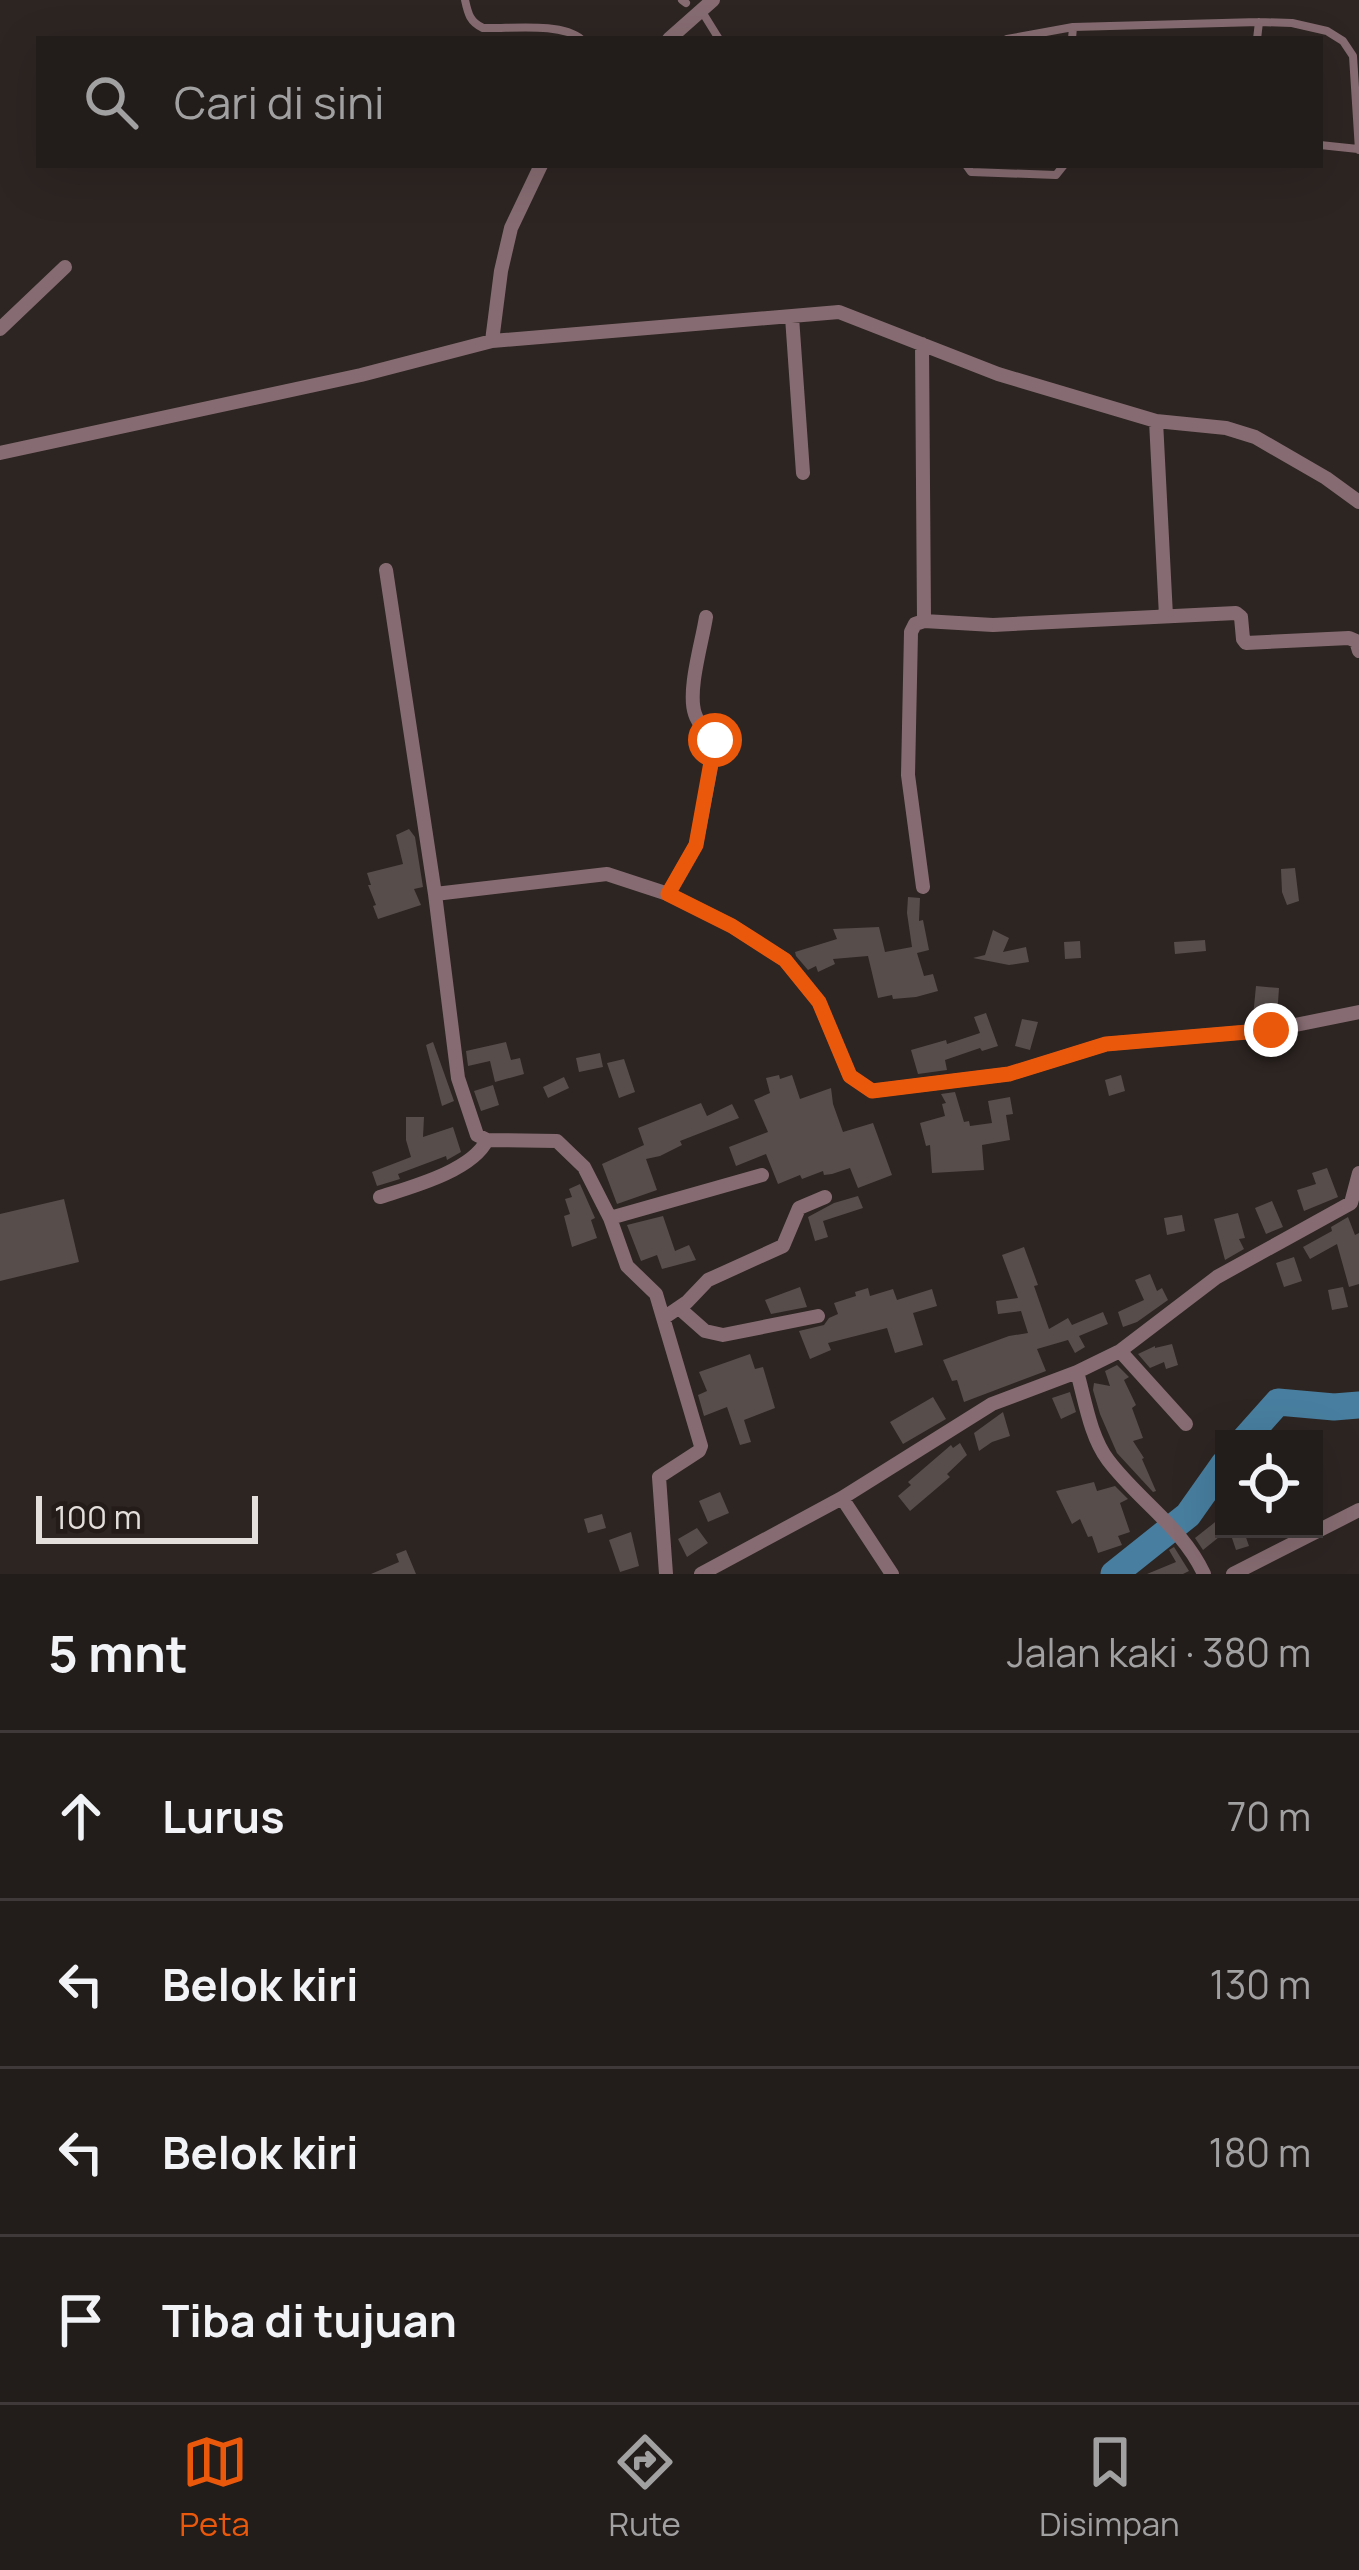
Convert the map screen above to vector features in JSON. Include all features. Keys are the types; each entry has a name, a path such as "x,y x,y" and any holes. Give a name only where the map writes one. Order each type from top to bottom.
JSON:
{"street":[{"path":"671,36 695,3"},
{"path":"492,341 511,228 541,168"},
{"path":"0,329 65,266"},
{"path":"0,453 361,375 492,341 838,312 998,374 1156,422 1226,428 1255,437 1359,502"},
{"path":"792,316 803,473"},
{"path":"922,344 924,621"},
{"path":"1156,422 1166,616"},
{"path":"386,570 458,1078 477,1135 487,1140 557,1141 584,1168 610,1218 627,1266 672,1312 705,1331 723,1335 818,1316"},
{"path":"923,887 908,775 911,632 915,624 993,625 1236,613 1246,643 1349,638 1356,641 1359,651"},
{"path":"668,894 696,845 715,746 694,712 706,617"},
{"path":"435,894 607,874 668,894 785,960 819,1002 850,1076 872,1091 1009,1074 1106,1044 1271,1030 1359,1012"},
{"path":"380,1197 460,1166 481,1153 487,1140"},
{"path":"701,1574 842,1498 992,1404 1120,1351 1217,1277 1351,1204 1359,1173"},
{"path":"610,1218 762,1175"},
{"path":"672,1312 708,1280 783,1246 799,1208 825,1197"},
{"path":"666,1574 659,1477 701,1446 672,1312"},
{"path":"1120,1351 1186,1424"},
{"path":"1077,1372 1104,1455 1184,1540 1204,1574"},
{"path":"842,1498 892,1574"},
{"path":"1233,1574 1359,1510"}],"lane":[{"path":"465,0 473,23 483,28 560,29 577,36"},
{"path":"695,3 715,36"},
{"path":"1257,36 1259,22"},
{"path":"1024,36 1073,27 1259,22 1327,31 1343,41 1353,56 1359,150 1323,146"},
{"path":"1072,36 1073,27"},
{"path":"968,168 971,172 1056,175 1062,168"}],"building":[{"path":"409,829 415,837 423,887 414,889 421,905 378,919 367,873 403,864 396,835"},
{"path":"1295,868 1299,901 1287,905 1281,869"},
{"path":"908,897 920,898 919,921 923,920 929,950 917,953 924,976 933,974 938,991 878,998 868,956 833,959 835,964 818,972 816,966 808,970 796,956 795,952 837,939 833,929 879,927 885,952 912,947"},
{"path":"993,930 1009,938 1003,952 1026,947 1029,962 1009,965 973,958 985,955"},
{"path":"1205,940 1206,951 1175,954 1174,942"},
{"path":"1080,941 1081,958 1065,959 1064,942"},
{"path":"1256,986 1279,988 1277,1017 1253,1017"},
{"path":"986,1013 998,1046 945,1060 947,1070 918,1074 911,1050 980,1033 974,1017"},
{"path":"1022,1019 1038,1022 1030,1050 1015,1046"},
{"path":"433,1042 454,1101 442,1106 426,1045"},
{"path":"506,1042 511,1060 520,1058 524,1074 495,1082 490,1061 468,1066 466,1051"},
{"path":"600,1053 603,1067 579,1072 576,1058"},
{"path":"624,1059 635,1092 619,1098 607,1063"},
{"path":"779,1075 780,1079 792,1075 800,1099 831,1088 843,1132 873,1123 892,1175 858,1188 850,1168 802,1179 800,1175 778,1184 766,1154 736,1166 729,1147 768,1132 754,1100 770,1093 766,1078"},
{"path":"1121,1075 1125,1091 1109,1096 1105,1080"},
{"path":"564,1077 569,1088 548,1098 543,1087"},
{"path":"493,1085 499,1105 481,1111 474,1091"},
{"path":"955,1092 964,1122 969,1121 970,1126 992,1123 988,1101 1010,1097 1013,1114 1006,1115 1010,1140 982,1145 984,1170 932,1173 930,1145 926,1146 920,1123 945,1116 941,1094"},
{"path":"701,1103 707,1116 732,1104 739,1118 646,1159 657,1190 617,1204 602,1164 644,1145 638,1128"},
{"path":"406,1117 424,1117 423,1137 453,1127 461,1152 377,1186 372,1172 411,1157"},
{"path":"1327,1168 1338,1197 1304,1211 1297,1190 1316,1184 1312,1173"},
{"path":"580,1184 595,1218 591,1220 597,1238 572,1247 565,1199 572,1197 569,1189"},
{"path":"858,1196 863,1208 823,1221 828,1237 815,1241 808,1217"},
{"path":"64,1199 79,1262 0,1281 0,1214"},
{"path":"1272,1201 1283,1227 1266,1234 1255,1208"},
{"path":"1238,1213 1244,1249 1225,1260 1214,1219"},
{"path":"1182,1215 1185,1231 1167,1235 1164,1218"},
{"path":"663,1216 675,1251 689,1245 696,1260 662,1269 657,1255 641,1261 627,1225"},
{"path":"1348,1217 1355,1235 1359,1233 1359,1284 1349,1287 1337,1244 1310,1259 1303,1247"},
{"path":"1024,1247 1049,1329 1068,1318 1072,1325 1103,1312 1108,1324 1079,1336 1085,1347 1075,1353 1068,1340 1037,1349 1046,1371 964,1402 943,1360 1028,1333 1021,1311 998,1314 996,1301 1018,1298 1002,1255"},
{"path":"1294,1257 1302,1281 1284,1287 1276,1263"},
{"path":"1150,1274 1157,1291 1162,1288 1168,1300 1123,1327 1118,1312 1144,1300 1135,1280"},
{"path":"800,1287 807,1307 771,1314 765,1300"},
{"path":"1343,1287 1348,1307 1332,1310 1328,1290"},
{"path":"868,1288 870,1296 893,1289 897,1300 932,1289 937,1306 913,1313 923,1345 895,1353 887,1328 828,1343 831,1350 810,1359 799,1331 824,1325 838,1314 834,1303"},
{"path":"1172,1344 1178,1365 1166,1369 1164,1362 1150,1368 1138,1354 1155,1346"},
{"path":"750,1354 755,1369 763,1367 775,1408 744,1420 751,1442 740,1445 727,1407 704,1416 698,1395 707,1391 699,1372"},
{"path":"1117,1365 1129,1377 1124,1380 1136,1405 1132,1408 1143,1438 1133,1441 1144,1458 1153,1492 1117,1453 1093,1390 1094,1383 1110,1386 1105,1371"},
{"path":"1070,1392 1076,1412 1061,1419 1052,1398"},
{"path":"933,1397 946,1419 903,1444 890,1422"},
{"path":"1003,1412 1010,1436 979,1451 974,1433"},
{"path":"960,1443 967,1455 947,1474 950,1477 910,1511 898,1496 911,1485 908,1482 951,1445"},
{"path":"1094,1482 1097,1491 1115,1486 1128,1499 1120,1503 1130,1532 1118,1536 1122,1545 1098,1553 1080,1519 1072,1524 1056,1491"},
{"path":"720,1492 729,1513 708,1522 699,1501"},
{"path":"602,1514 606,1528 588,1533 584,1519"},
{"path":"1215,1522 1218,1538 1203,1550 1195,1538"},
{"path":"697,1528 708,1543 687,1557 678,1539"},
{"path":"631,1532 639,1566 620,1572 609,1540"},
{"path":"1232,1538 1246,1538 1249,1546 1236,1550"},
{"path":"1174,1547 1189,1571 1147,1574 1176,1562 1169,1550"},
{"path":"406,1550 416,1574 371,1574 399,1562 396,1554"}],"waterway":[{"path":"1253,1430 1278,1402 1359,1405"},
{"path":"1114,1574 1188,1515 1215,1477"}],"route":[{"path":"715,740 696,845 668,894 785,960 819,1002 850,1076 872,1091 1009,1074 1106,1044 1271,1030"}]}
